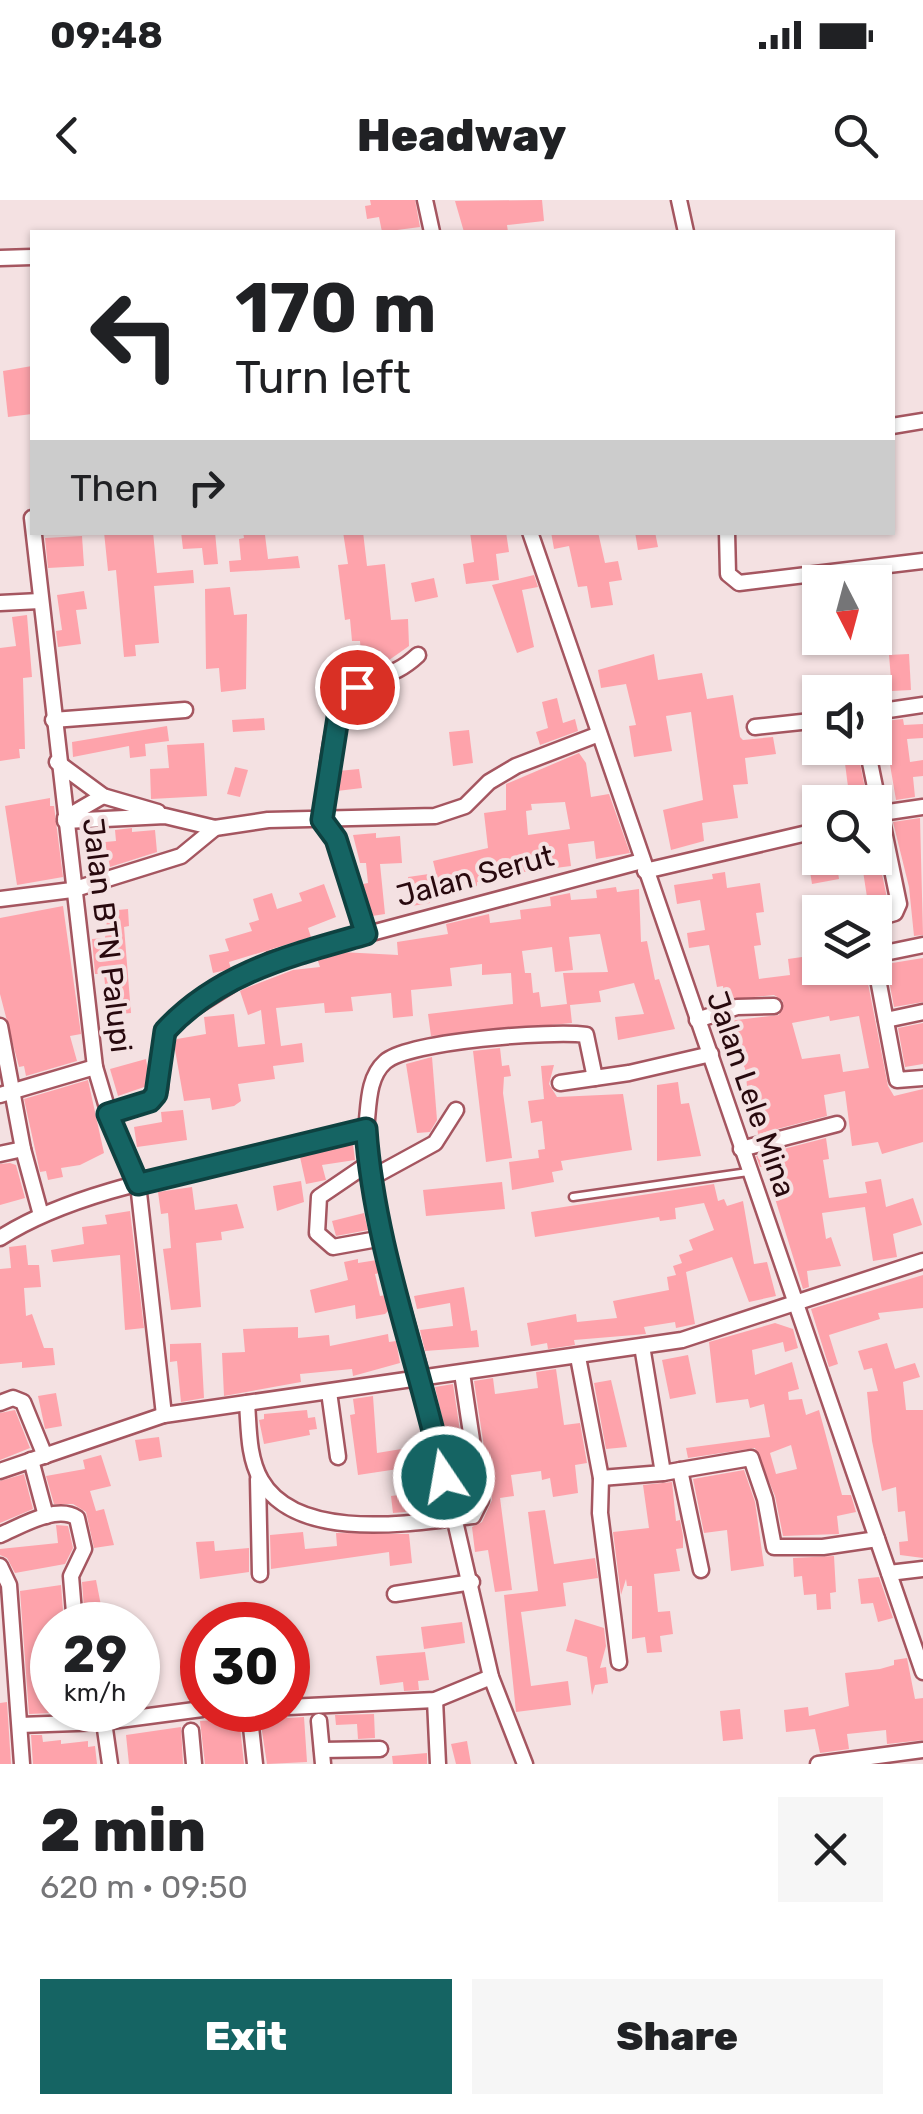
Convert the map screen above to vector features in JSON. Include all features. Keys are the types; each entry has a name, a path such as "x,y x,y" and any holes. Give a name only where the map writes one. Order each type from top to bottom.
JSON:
{"street":[{"path":"426,200 432,230"},
{"path":"678,200 686,230"},
{"path":"0,258 30,257"},
{"path":"895,426 923,422"},
{"name":"Jalan BTN Palupi","path":"34,535 72,890 96,1067 108,1114 138,1184 164,1415"},
{"name":"Jalan Lele Mina","path":"531,535 923,1672"},
{"path":"726,535 728,574 734,582 923,561"},
{"path":"0,603 40,601"},
{"path":"366,934 348,870 324,820 331,745 348,695 357,687 402,670 418,655"},
{"path":"892,710 923,705"},
{"path":"53,720 185,710"},
{"path":"755,728 802,722"},
{"path":"57,762 103,796 216,828 268,820 455,812 516,766 598,734"},
{"path":"65,819 103,796"},
{"path":"892,811 923,807"},
{"path":"65,819 166,816"},
{"path":"0,898 72,890 182,856 216,828"},
{"name":"Jalan Serut","path":"108,1114 150,1101 156,1094 165,1031 216,990 270,960 644,866 802,834"},
{"path":"892,871 900,904 892,915"},
{"path":"892,951 923,945"},
{"path":"879,985 897,1080 923,1078"},
{"path":"697,1020 737,1007 774,1006"},
{"path":"886,1020 923,1012"},
{"path":"0,1026 6,1094 41,1215"},
{"path":"525,1764 492,1677 422,1378 383,1238 366,1129 372,1082 384,1062 434,1044 586,1036 595,1078"},
{"path":"560,1082 711,1054"},
{"path":"6,1094 96,1067"},
{"path":"383,1238 333,1247 316,1233 319,1197 434,1143 456,1110"},
{"path":"742,1149 837,1124"},
{"path":"0,1238 41,1215 138,1184 366,1129"},
{"path":"0,1154 23,1149"},
{"path":"0,1471 164,1415 682,1340 923,1261"},
{"path":"642,1346 663,1474"},
{"path":"578,1357 601,1478 600,1513 619,1662"},
{"path":"258,1476 291,1512 316,1520 473,1516 481,1506 462,1373"},
{"path":"328,1392 338,1456"},
{"path":"0,1403 12,1398 23,1402 38,1458 46,1516"},
{"path":"246,1403 250,1450 258,1476 260,1574"},
{"path":"601,1478 663,1474 751,1458 765,1499 771,1542 777,1550 877,1539"},
{"path":"680,1470 701,1570"},
{"path":"0,1534 46,1516 69,1513 78,1518 84,1549 71,1576 73,1602"},
{"path":"0,1566 9,1584 22,1764"},
{"path":"889,1574 923,1569"},
{"path":"395,1594 472,1582"},
{"path":"310,1706 435,1700 492,1677"},
{"path":"435,1700 438,1764"},
{"path":"320,1722 323,1757 380,1749"},
{"path":"20,1726 30,1724"},
{"path":"105,1732 110,1764"},
{"path":"191,1732 194,1764"},
{"path":"252,1732 255,1764"},
{"path":"818,1764 923,1750"}],"lane":[{"path":"573,1197 749,1172"}],"building":[{"path":"370,200 415,200 420,227 382,230 379,217 367,219 365,206 371,205"},
{"path":"542,200 544,221 507,225 508,230 463,230 455,201"},
{"path":"30,366 30,414 8,417 3,371"},
{"path":"104,535 153,535 157,573 193,570 194,583 154,586 159,643 135,645 136,656 124,657 116,570 108,571"},
{"path":"181,535 215,535 218,564 204,565 202,548 183,549"},
{"path":"244,535 265,535 268,559 298,556 300,568 230,572 229,561 241,560 239,539"},
{"path":"343,535 363,535 367,566 385,564 391,620 408,619 409,646 382,665 381,651 361,653 360,641 352,641 350,619 345,620 338,565 348,564"},
{"path":"470,535 506,535 509,552 496,554 499,580 466,584 463,564 474,562"},
{"path":"552,535 599,535 605,563 618,561 622,580 609,582 613,605 591,608 587,586 578,587 569,546 554,549"},
{"path":"636,535 656,535 658,547 638,550"},
{"path":"82,536 84,566 48,568 45,538"},
{"path":"534,575 538,587 522,590 534,647 517,653 492,585"},
{"path":"434,578 438,597 415,602 411,583"},
{"path":"230,587 234,615 247,614 246,689 221,692 219,668 206,669 205,589"},
{"path":"84,591 87,609 76,610 81,644 58,647 56,631 62,630 57,595"},
{"path":"27,615 32,677 23,678 25,749 19,749 20,758 0,761 0,648 16,646 12,617"},
{"path":"654,654 658,680 702,673 707,699 733,695 740,737 773,737 776,754 745,758 748,784 733,785 738,818 702,823 704,841 671,850 663,810 703,800 691,712 666,716 672,751 634,757 629,726 636,725 626,684 601,688 598,670"},
{"path":"909,654 911,690 892,691 892,655"},
{"path":"375,697 375,714 349,716 361,698"},
{"path":"557,698 563,723 575,719 578,731 540,745 536,732 548,728 542,702"},
{"path":"264,718 265,730 233,732 232,720"},
{"path":"903,719 904,725 923,724 923,738 907,739 910,762 923,760 923,776 913,777 915,797 896,800 890,765 892,720"},
{"path":"167,726 169,741 145,744 146,756 130,758 129,746 73,757 72,742"},
{"path":"469,730 473,763 453,766 449,732"},
{"path":"204,743 207,796 151,799 150,769 169,768 167,745"},
{"path":"579,753 586,763 591,797 609,794 630,853 596,859 594,841 568,844 571,866 507,874 477,882 477,886 459,888 459,880 428,885 430,903 412,906 408,877 436,873 433,861 488,848 484,813 506,810 506,784","holes":["565,802 570,829 528,835 526,811 532,810 531,804"]},
{"path":"845,765 860,765 864,785 848,785"},
{"path":"235,767 248,770 240,797 227,794"},
{"path":"359,769 362,788 337,791 338,771"},
{"path":"50,798 63,877 17,885 5,806"},
{"path":"920,818 923,935 914,936 909,887 893,822"},
{"path":"132,828 132,832 155,830 157,852 110,867 105,842 116,841 115,830"},
{"path":"376,833 376,838 400,836 402,863 380,864 385,914 372,916 363,884 368,883 366,863 360,863 353,835"},
{"path":"725,872 727,888 760,883 764,912 756,913 761,945 754,946 759,979 790,975 788,959 802,957 802,985 868,985 888,1086 894,1096 923,1089 923,1142 882,1154 878,1142 852,1146 845,1091 824,1095 827,1116 758,1134 752,1085 747,1086 745,1068 732,1049 728,1021 779,1015 783,1001 774,995 725,1000 723,986 717,987 709,945 689,948 687,933 705,930 700,900 677,904 674,885 713,879 712,874","holes":["829,1016 830,1021 859,1016 869,1068 843,1072 840,1054 802,1059 792,1023"]},
{"path":"811,875 838,875 839,879 812,884"},
{"path":"864,875 882,875 886,895 867,895"},
{"path":"324,884 336,917 308,928 311,937 229,962 231,969 213,973 209,955 229,951 225,939 252,931 249,923 259,920 253,899 272,893 277,909 302,901 299,893"},
{"path":"639,889 641,942 647,941 655,980 659,979 675,1029 618,1040 615,1017 644,1014 634,983 599,991 601,1002 570,1005 572,1023 431,1036 428,1014 513,1004 511,973 482,975 482,964 450,968 452,986 411,990 413,1016 393,1018 391,993 351,997 353,1011 325,1013 324,1003 276,1008 281,1046 302,1043 304,1062 273,1066 275,1079 238,1084 241,1101 234,1106 212,1110 210,1098 184,1101 174,1044 177,1039 206,1034 204,1017 234,1014 238,1047 265,1044 261,1010 248,1015 240,991 293,970 320,967 317,958 341,952 398,955 397,942 448,934 446,924 489,914 490,923 521,919 520,910 551,906 550,897 570,893 571,900 597,898 596,890","holes":["600,934 608,972 563,973 567,1004 541,1007 539,992 533,993 531,973 525,973 522,951 552,947 555,972 573,970 569,937"]},
{"path":"63,906 81,1034 70,1036 77,1061 26,1076 24,1066 19,1067 0,994 0,918"},
{"path":"128,909 129,926 124,927 131,1013 108,1015 104,974 95,974 92,939 105,938 108,911"},
{"path":"923,958 923,1002 894,1007 890,985 892,963"},
{"path":"923,1023 923,1064 905,1067 898,1028"},
{"path":"500,1048 502,1066 509,1065 511,1076 504,1077 503,1093 512,1158 486,1162 473,1051"},
{"path":"432,1057 437,1120 430,1132 417,1133 406,1064"},
{"path":"146,1059 150,1085 118,1096 110,1069"},
{"path":"554,1065 549,1084 557,1097 623,1094 632,1150 561,1161 563,1170 552,1172 554,1182 512,1190 509,1162 539,1158 538,1150 545,1149 542,1121 531,1123 528,1101 544,1099 541,1066"},
{"path":"88,1080 104,1153 80,1165 61,1168 63,1177 48,1180 46,1171 40,1172 24,1099"},
{"path":"678,1082 681,1104 689,1103 701,1156 657,1161 657,1085"},
{"path":"183,1110 187,1140 137,1147 134,1127 162,1122 161,1112"},
{"path":"826,1138 829,1159 823,1160 829,1198 867,1193 865,1182 881,1179 886,1207 913,1198 922,1225 893,1234 897,1257 873,1261 865,1207 822,1213 826,1239 831,1237 841,1266 807,1271 809,1287 803,1289 765,1166 760,1167 756,1156"},
{"path":"353,1144 355,1160 322,1165 326,1180 306,1184 300,1157"},
{"path":"0,1164 16,1165 25,1198 0,1205"},
{"path":"301,1181 304,1202 277,1211 273,1186"},
{"path":"502,1182 505,1209 426,1216 423,1190"},
{"path":"714,1184 718,1201 724,1199 727,1206 743,1201 754,1264 767,1262 776,1296 749,1302 732,1257 686,1272 695,1324 676,1328 675,1322 644,1327 646,1334 574,1340 575,1345 548,1349 547,1343 531,1346 527,1323 576,1314 577,1322 617,1318 613,1301 669,1290 667,1277 676,1275 673,1266 682,1263 679,1255 693,1250 689,1240 714,1230 704,1203 675,1208 676,1219 660,1221 659,1217 535,1237 531,1212"},
{"path":"192,1187 195,1210 237,1204 244,1228 221,1232 222,1240 196,1243 201,1307 171,1310 163,1249 171,1248 168,1213 161,1214 158,1192"},
{"path":"130,1211 144,1328 125,1330 120,1255 53,1262 51,1250 84,1244 82,1227 107,1224 105,1215"},
{"path":"364,1213 368,1230 336,1236 332,1221"},
{"path":"26,1245 28,1265 39,1265 41,1287 24,1288 26,1316 32,1314 44,1348 53,1348 55,1365 22,1368 22,1362 0,1364 0,1269 11,1268 9,1247"},
{"path":"358,1259 358,1263 377,1260 380,1273 375,1274 380,1296 386,1295 390,1309 385,1314 356,1319 355,1305 315,1313 310,1290 348,1280 344,1262"},
{"path":"923,1275 923,1308 878,1313 880,1319 829,1335 838,1364 829,1367 811,1309"},
{"path":"464,1287 471,1331 477,1330 479,1347 425,1351 420,1330 453,1326 450,1303 417,1309 414,1296"},
{"path":"775,1323 793,1329 798,1348 785,1352 783,1342 752,1350 755,1375 792,1362 799,1389 788,1392 789,1400 802,1399 806,1415 819,1410 842,1495 851,1495 856,1512 837,1516 839,1534 783,1536 775,1496 755,1448 688,1458 686,1448 770,1437 764,1404 750,1408 748,1399 716,1403 709,1342","holes":["791,1445 797,1469 776,1474 770,1453"]},
{"path":"298,1327 298,1338 329,1335 330,1346 388,1334 389,1342 396,1341 400,1363 353,1376 352,1369 300,1374 301,1382 224,1396 222,1353 245,1352 243,1329"},
{"path":"201,1343 204,1398 181,1402 177,1361 170,1362 170,1344"},
{"path":"887,1343 895,1369 915,1363 920,1377 903,1382 906,1410 923,1410 923,1558 900,1555 899,1542 908,1541 905,1511 898,1512 896,1487 882,1491 872,1441 867,1392 878,1391 872,1368 864,1370 858,1351"},
{"path":"688,1355 696,1394 670,1399 662,1360"},
{"path":"556,1369 564,1425 580,1423 587,1463 575,1465 578,1493 553,1497 550,1478 542,1480 541,1471 511,1475 514,1496 500,1498 512,1590 495,1592 488,1550 475,1552 472,1527 482,1522 492,1500 474,1381 493,1378 495,1394 538,1388 536,1372"},
{"path":"611,1380 627,1447 606,1449 594,1383"},
{"path":"453,1384 470,1498 462,1504 435,1387"},
{"path":"56,1393 62,1426 45,1429 38,1396"},
{"path":"373,1396 377,1453 426,1445 431,1464 358,1475 350,1415 355,1414 353,1399"},
{"path":"15,1410 30,1448 0,1460 0,1413"},
{"path":"307,1410 308,1418 315,1417 317,1429 309,1430 310,1435 264,1444 259,1420 264,1419 264,1414"},
{"path":"159,1437 162,1457 139,1461 135,1440"},
{"path":"101,1455 111,1486 90,1491 96,1511 104,1509 114,1545 94,1548 86,1512 73,1504 54,1504 46,1476 85,1469 83,1460"},
{"path":"744,1470 755,1502 764,1566 731,1571 727,1530 704,1533 693,1479"},
{"path":"24,1474 33,1509 0,1523 0,1481"},
{"path":"672,1482 676,1521 680,1520 683,1536 683,1548 676,1549 680,1571 654,1574 658,1612 670,1611 673,1634 660,1636 662,1652 647,1653 645,1637 632,1639 632,1586 627,1586 626,1579 621,1595 613,1532 649,1528 643,1485"},
{"path":"437,1490 441,1509 393,1513 391,1496"},
{"path":"545,1510 554,1564 595,1558 598,1578 563,1583 566,1606 521,1612 531,1686 568,1681 571,1705 516,1712 504,1595 538,1591 528,1512"},
{"path":"56,1525 68,1526 73,1548 65,1564 15,1573 7,1558 0,1555 0,1549 58,1543"},
{"path":"303,1532 305,1549 337,1546 336,1533 409,1534 412,1563 390,1566 389,1552 271,1569 270,1535"},
{"path":"214,1541 215,1551 249,1548 249,1572 200,1579 196,1542"},
{"path":"834,1556 836,1592 830,1593 831,1609 817,1610 816,1594 804,1595 802,1576 794,1577 793,1558"},
{"path":"879,1577 893,1618 878,1622 873,1603 861,1604 858,1579"},
{"path":"96,1580 100,1602 84,1602 82,1582"},
{"path":"61,1585 62,1602 30,1602 30,1714 29,1714 20,1591"},
{"path":"575,1619 604,1628 606,1646 600,1668 606,1667 608,1683 595,1685 592,1695 587,1657 566,1651"},
{"path":"462,1622 465,1643 424,1649 421,1627"},
{"path":"425,1652 429,1680 418,1681 419,1690 404,1691 403,1682 380,1685 376,1656"},
{"path":"907,1658 915,1699 923,1698 923,1740 887,1744 886,1730 847,1734 849,1749 820,1753 815,1729 786,1732 784,1710 808,1707 809,1716 849,1706 845,1673 880,1669 894,1665 894,1660"},
{"path":"7,1702 11,1764 0,1764 0,1703"},
{"path":"740,1709 743,1739 723,1741 720,1711"},
{"path":"374,1714 375,1738 358,1739 357,1724 336,1725 335,1715"},
{"path":"180,1727 183,1764 129,1764 126,1735"},
{"path":"201,1732 241,1732 244,1764 205,1764"},
{"path":"262,1732 305,1732 307,1762 267,1764"},
{"path":"31,1735 42,1735 43,1742 61,1740 61,1744 88,1741 88,1747 95,1746 97,1764 33,1764"},
{"path":"467,1741 471,1764 456,1764 451,1744"},
{"path":"427,1753 427,1764 393,1764 392,1756"}],"route":[{"path":"357,687 339,711 322,820 336,839 348,870 366,934 270,960 216,990 165,1031 162,1081 150,1101 108,1114 138,1184 214,1169 366,1129 383,1238 422,1378 444,1477"}]}
